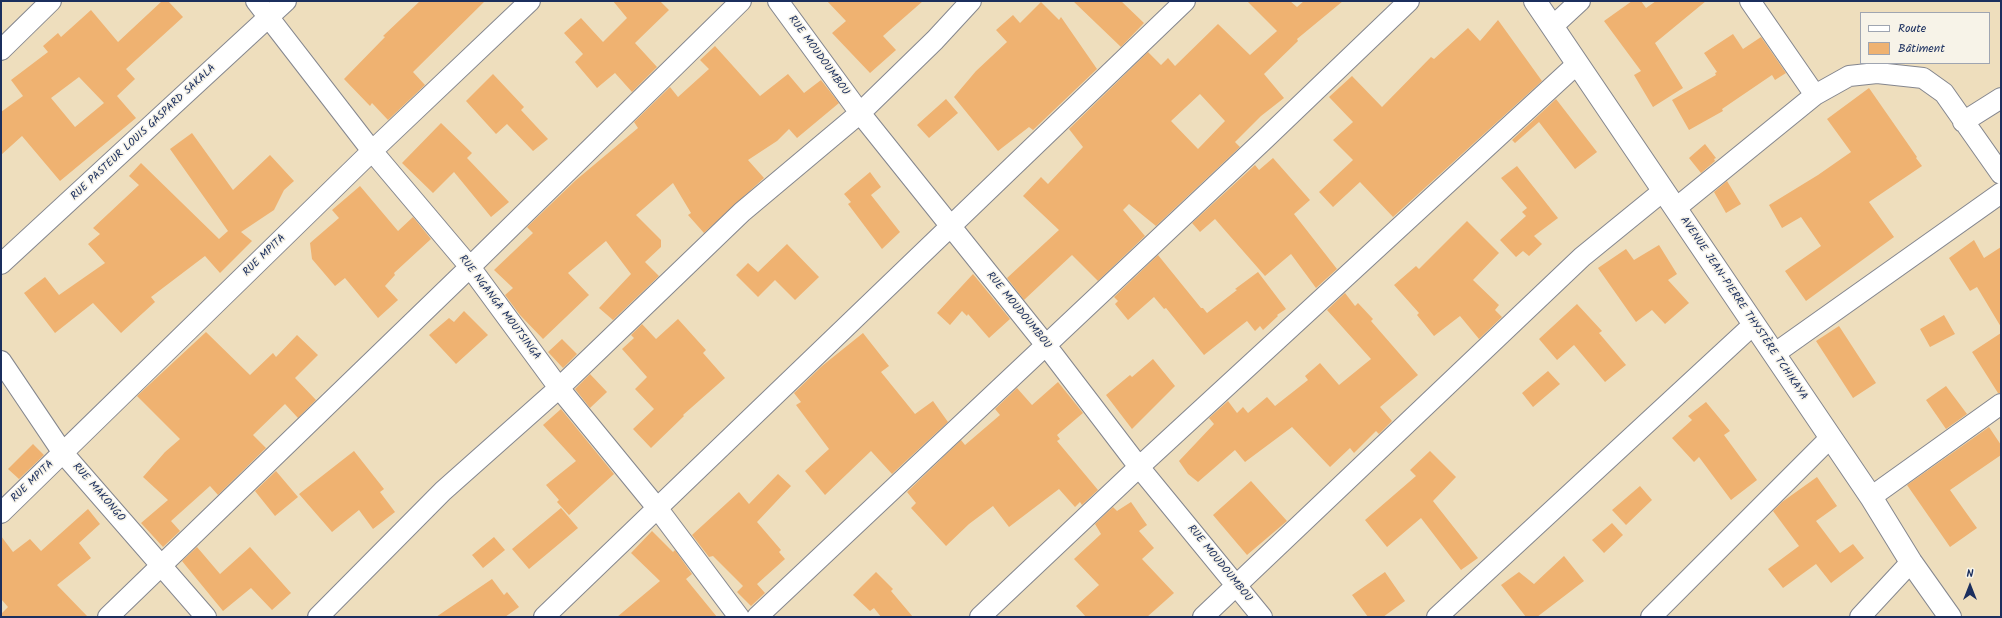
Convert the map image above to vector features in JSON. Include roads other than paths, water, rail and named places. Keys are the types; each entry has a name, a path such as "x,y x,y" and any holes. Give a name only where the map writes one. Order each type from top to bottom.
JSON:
{"street":[{"path":"1,50 51,1"},
{"name":"RUE NGANGA MOUTSINGA","path":"256,1 372,151 470,267 558,388 658,509 739,617"},
{"name":"RUE PASTEUR LOUIS GASPARD SAKALA","path":"1,264 286,1"},
{"name":"RUE MPITA","path":"1,513 372,151 530,1"},
{"path":"108,617 470,267 741,1"},
{"name":"RUE MOUDOUMBOU","path":"778,1 860,113 1045,344 1139,467 1262,617"},
{"path":"318,617 443,491 558,388 742,212 860,113 971,1"},
{"path":"544,617 1185,1"},
{"path":"757,617 1045,344 1266,138 1409,1"},
{"name":"AVENUE JEAN-PIERRE THYSTÈRE TCHIKAYA","path":"1535,1 1871,497 1910,562 1950,617"},
{"path":"1552,26 1580,1"},
{"path":"1750,1 1815,95"},
{"path":"980,617 1139,467 1577,64"},
{"path":"1676,208 1815,95 1849,76 1877,73 1923,78 1944,93 2001,174"},
{"path":"1963,122 2001,98"},
{"path":"1203,617 1582,257 1663,190"},
{"path":"1774,354 2001,193"},
{"path":"1437,617 1754,324"},
{"name":"RUE MAKONGO","path":"1,361 63,453 206,617"},
{"path":"1871,497 2001,404"},
{"path":"1652,617 1830,438"},
{"path":"1860,617 1910,562"}]}
